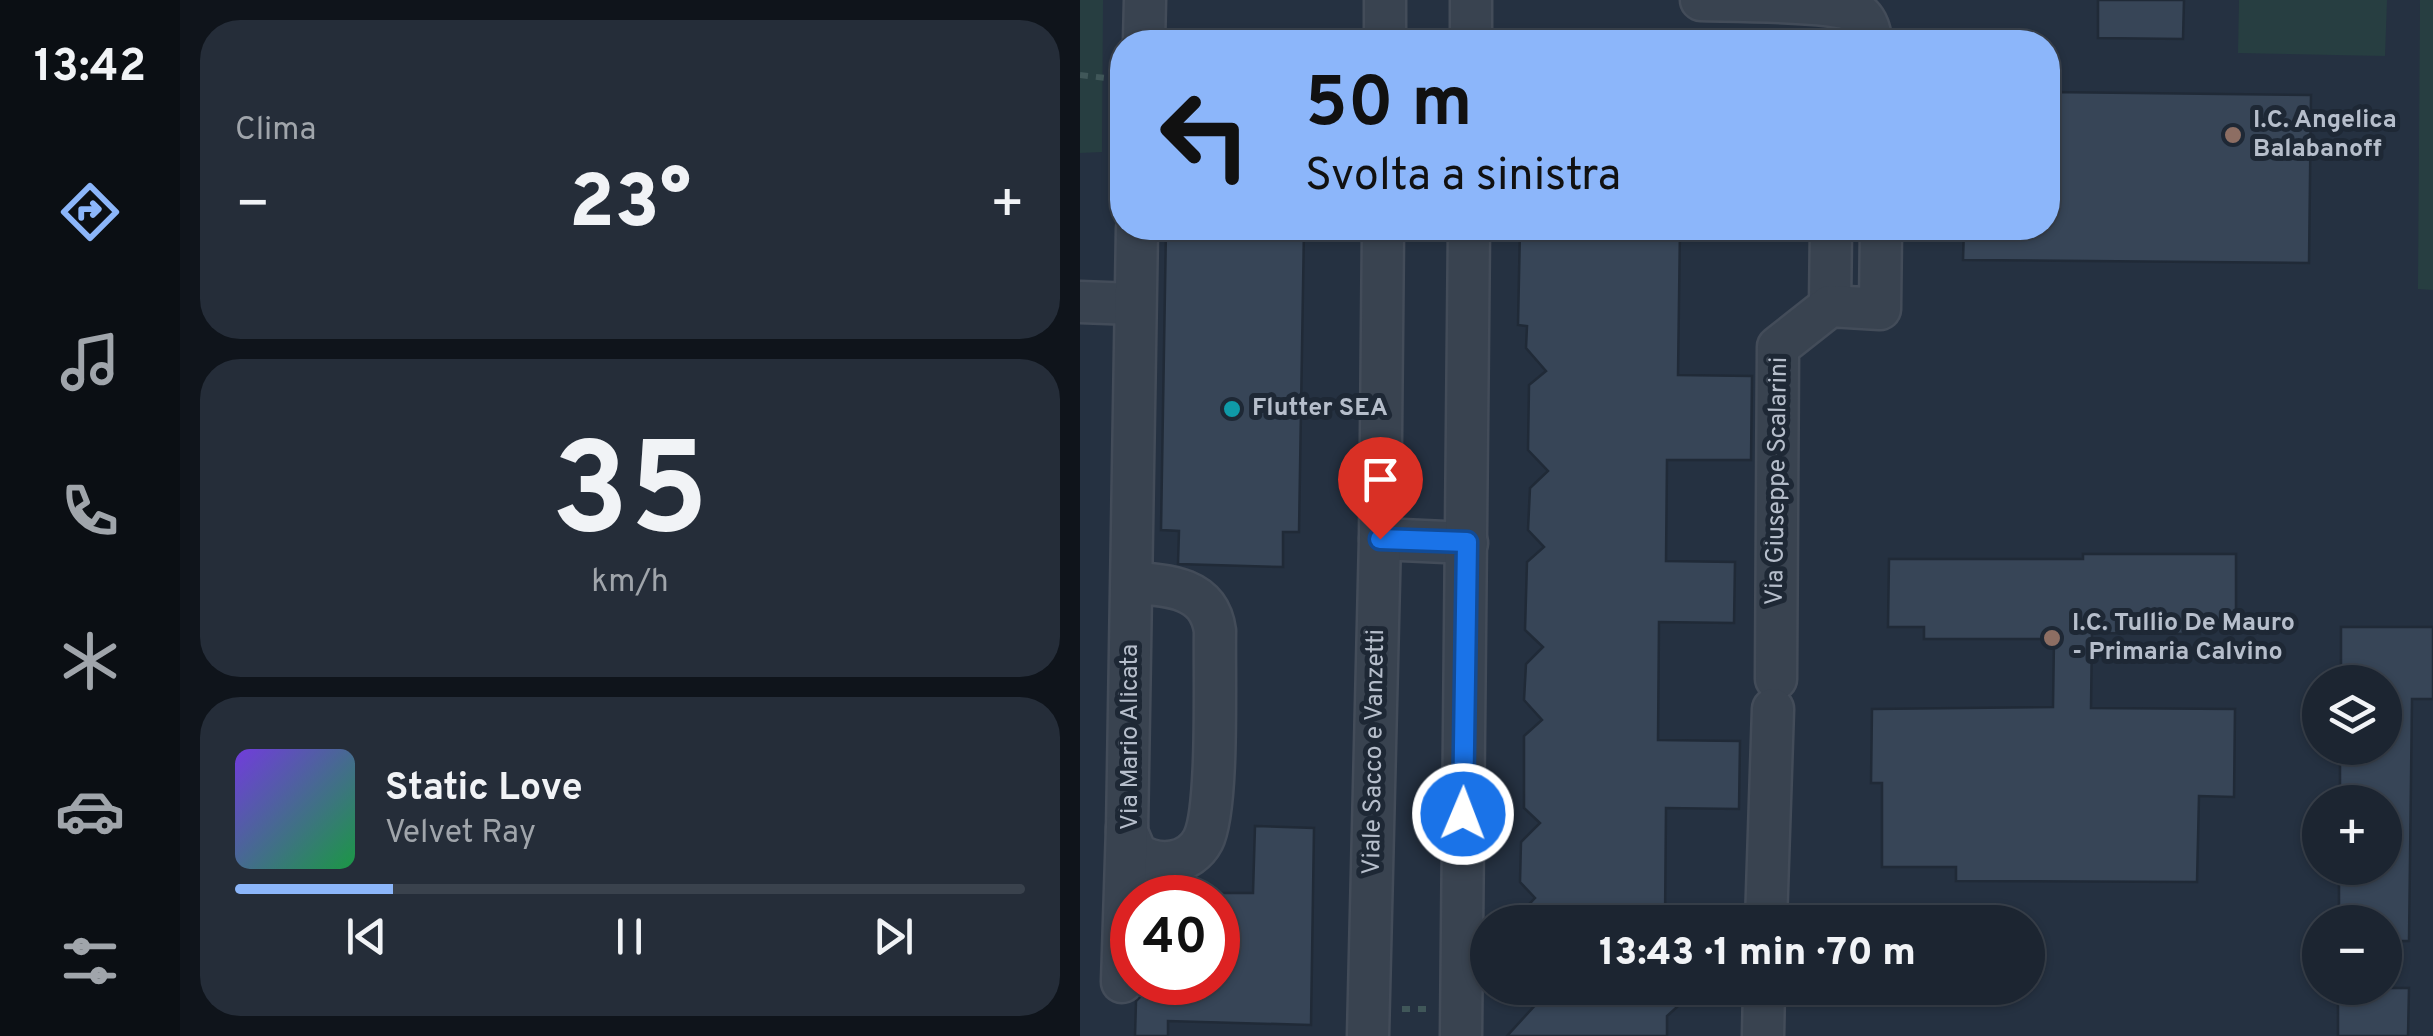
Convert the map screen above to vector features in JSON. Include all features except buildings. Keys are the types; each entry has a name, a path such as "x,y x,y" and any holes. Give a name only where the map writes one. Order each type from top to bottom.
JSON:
{"street":[{"path":"1144,30 1145,0"},
{"path":"1384,30 1385,0"},
{"path":"1471,0 1471,30"},
{"path":"1701,0 1794,1 1850,8 1865,21 1868,30"},
{"name":"Via Mario Alicata","path":"1132,582 1170,585 1200,600 1212,612 1215,631 1210,807 1204,838 1179,861 1155,862 1136,853 1127,819 1137,240"},
{"name":"Viale Sacco e Vanzetti","path":"1379,1023 1382,240"},
{"path":"1448,1022 1467,542 1470,240"},
{"path":"1831,240 1830,306 1880,309 1881,240"},
{"path":"1080,302 1134,304"},
{"name":"Via Giuseppe Scalarini","path":"1767,905 1774,694 1778,347 1830,306"},
{"path":"1380,539 1467,542"},
{"path":"1125,875 1127,819"},
{"path":"1763,1036 1764,1005"}],"path":[{"path":"1080,75 1110,79"},
{"path":"1379,1023 1448,1022"}],"green space":[{"path":"1080,0 1103,0 1102,152 1080,153"},
{"path":"2239,0 2387,0 2385,56 2238,53"},
{"path":"2420,0 2433,0 2433,290 2418,289"}],"place":[{"name":"I.C. Angelica Balabanoff","path":"2233,135"},
{"name":"Flutter SEA","path":"1232,409"},
{"name":"I.C. Tullio De Mauro - Primaria Calvino","path":"2052,638"}],"route":[{"path":"1380,539 1467,542 1463,814"}]}
